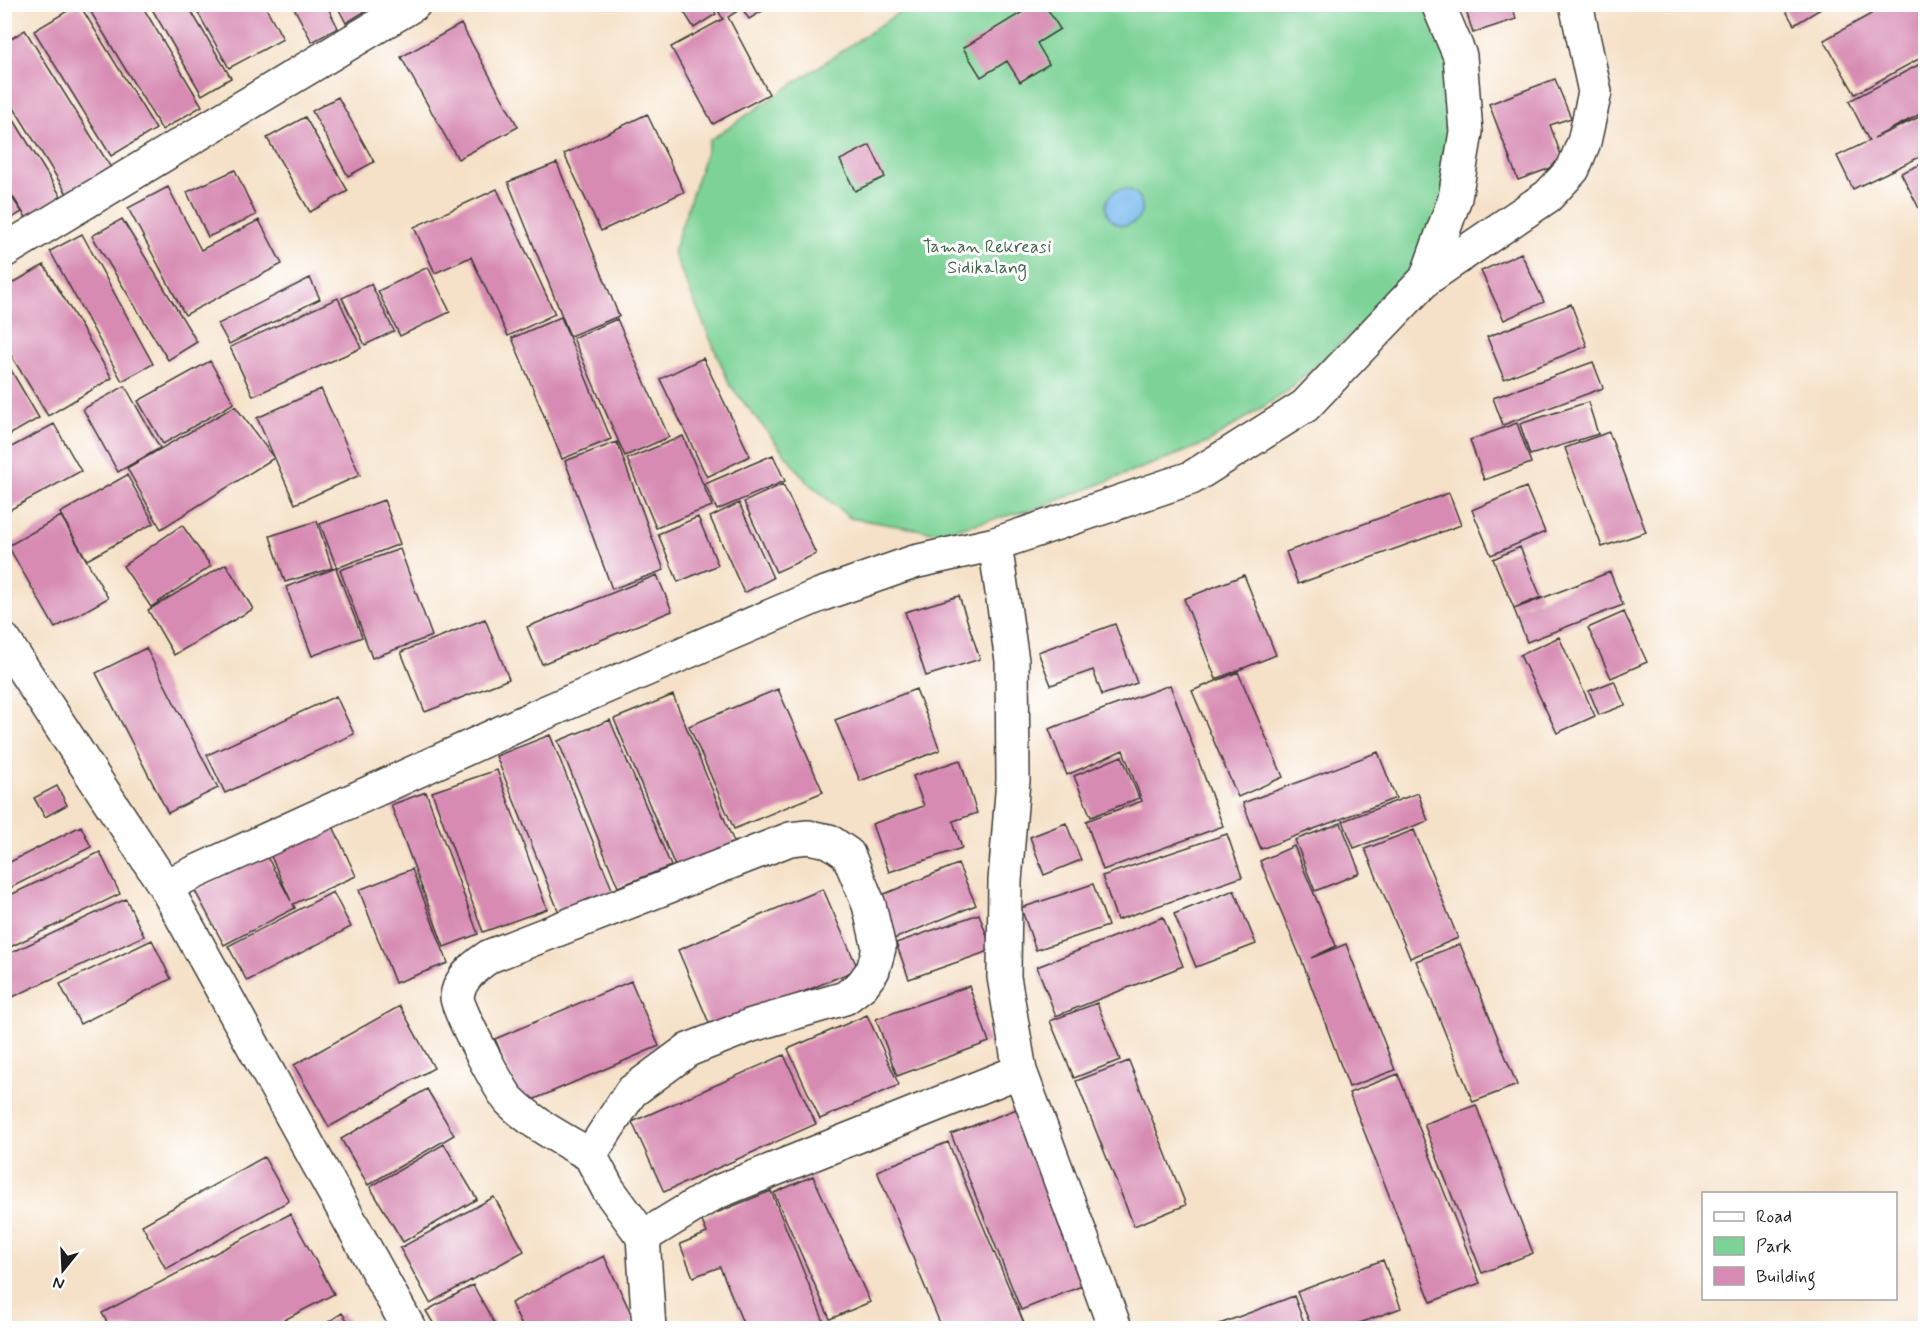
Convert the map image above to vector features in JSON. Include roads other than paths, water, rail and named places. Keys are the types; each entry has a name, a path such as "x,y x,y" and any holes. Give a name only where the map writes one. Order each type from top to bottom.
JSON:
{"street":[{"path":"4,251 414,4"},
{"path":"1426,279 1455,198 1466,132 1460,56 1438,4"},
{"path":"165,886 544,713 820,595 914,562 995,544 1191,478 1305,406 1426,279 1548,195 1574,169 1584,142 1595,92 1576,4"},
{"path":"995,544 1012,661 1013,780 1005,881 1004,977 1020,1071 1115,1329"},
{"path":"4,640 165,886 409,1329"},
{"path":"590,1155 631,1092 688,1050 752,1025 845,998 862,985 873,970 879,948 869,905 848,854 829,841 808,837 790,839 490,956 474,966 463,982 457,998 462,1015 508,1099 542,1128 590,1155 608,1189 643,1237 649,1329"},
{"path":"643,1237 715,1192 1020,1071"}],"water":[{"path":"1124,189 1136,195 1142,207 1136,219 1124,225 1112,219 1106,207 1112,195"}],"park label":[{"name":"Taman Rekreasi Sidikalang","path":"987,257"}]}
